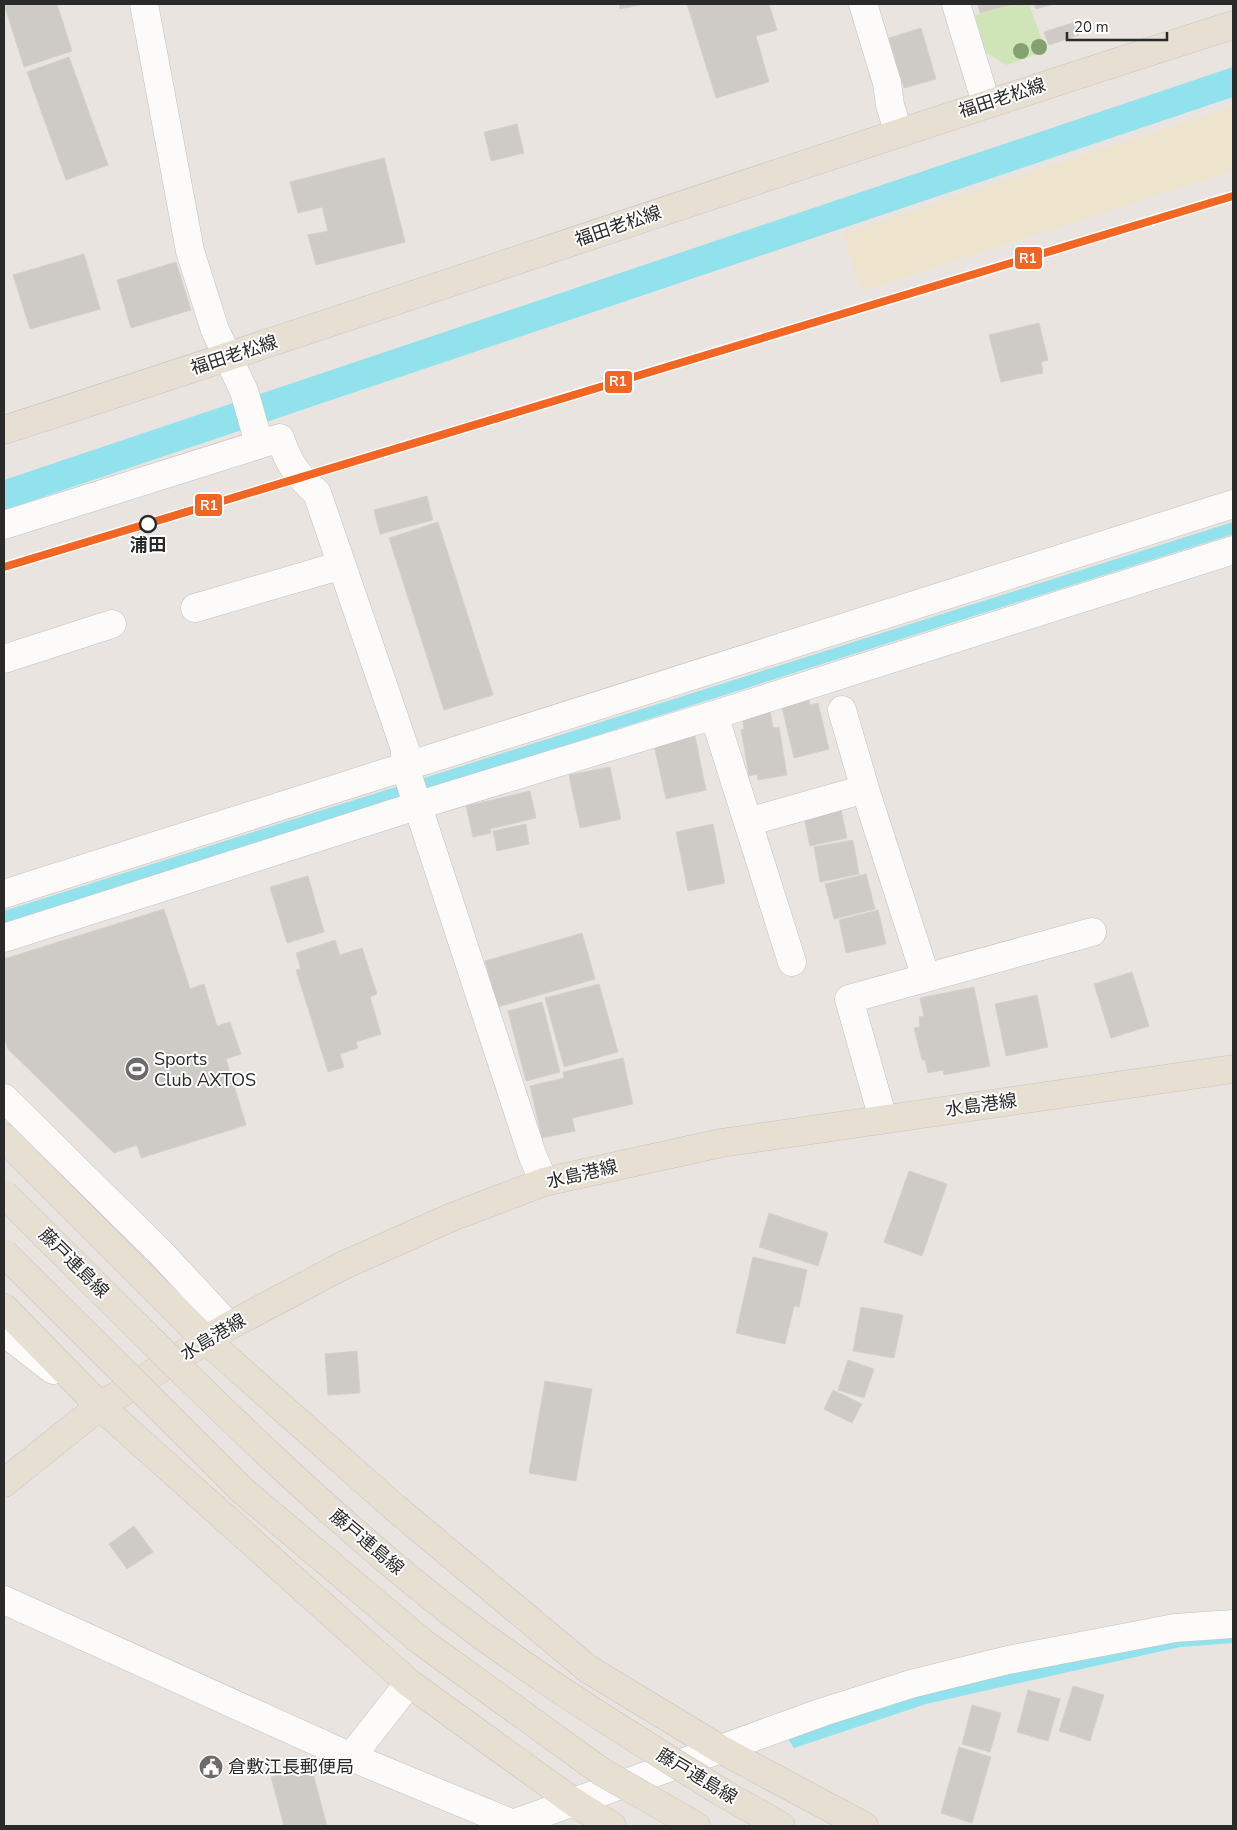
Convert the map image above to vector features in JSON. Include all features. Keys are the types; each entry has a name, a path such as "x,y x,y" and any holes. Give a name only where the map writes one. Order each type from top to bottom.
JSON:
{"main road":[{"name":"福田老松線","path":"4,430 229,357 986,103 1233,25"},
{"name":"水島港線","path":"4,1482 100,1406 218,1333 342,1266 452,1217 544,1182 721,1143 1233,1069"},
{"path":"4,1138 218,1333 394,1507 588,1669 720,1750 864,1826"},
{"name":"藤戸連島線","path":"4,1194 225,1412 346,1525 452,1613 564,1694 723,1793 781,1826"},
{"path":"4,1253 243,1491 415,1636 602,1772 687,1821"},
{"path":"4,1308 100,1406 409,1683 575,1802 612,1826"}],"street":[{"path":"144,4 190,251 215,330 244,391 257,437"},
{"path":"863,4 887,83 890,105 898,132"},
{"path":"956,4 986,103"},
{"path":"4,525 257,437 280,438 288,461 300,478 317,493 405,749 412,786 533,1157 544,1182"},
{"path":"4,938 412,786 1233,504"},
{"path":"4,894 412,786 714,716 1233,550"},
{"path":"195,608 342,565"},
{"path":"4,659 112,624"},
{"path":"842,710 865,789 926,978"},
{"path":"714,716 792,962"},
{"path":"748,822 865,789"},
{"path":"883,1119 849,999 1092,932"},
{"path":"4,1098 160,1252 218,1333"},
{"path":"4,1332 100,1406"},
{"path":"4,1600 351,1757 513,1825 823,1712 921,1682 1008,1660 1176,1628 1233,1624"},
{"path":"351,1757 409,1683"}],"green space":[{"path":"1019,4 1029,4 1046,51 1007,65 986,53 975,15"}],"sand":[{"path":"1233,106 1233,171 861,291 843,234"}],"water":[{"path":"1233,67 1233,97 4,510 4,480"},
{"path":"1233,522 1233,534 4,923 4,911"},
{"path":"1233,1628 1233,1643 1180,1647 926,1704 794,1748 783,1731 913,1689"}],"building":[{"path":"4,4 57,4 72,51 24,67"},
{"path":"619,4 643,4 620,9"},
{"path":"687,4 769,4 777,30 756,36 769,82 716,98"},
{"path":"978,4 1015,4 980,13"},
{"path":"1034,4 1053,4 1036,9"},
{"path":"1075,22 1079,35 1049,45 1044,32"},
{"path":"921,28 936,79 904,88 889,38"},
{"path":"69,57 108,165 66,180 27,72"},
{"path":"517,124 524,153 491,161 484,132"},
{"path":"384,158 405,242 316,265 308,235 328,231 322,207 298,213 290,182"},
{"path":"84,254 100,309 30,329 13,275"},
{"path":"176,262 191,310 131,328 117,280"},
{"path":"1039,323 1048,360 1041,362 1043,373 1001,382 989,335"},
{"path":"427,496 433,520 380,534 374,510"},
{"path":"438,522 493,695 444,710 389,538"},
{"path":"808,697 810,705 818,703 829,749 794,758 781,703"},
{"path":"770,710 773,728 779,727 787,775 758,780 757,774 749,776 741,730 744,729 742,715"},
{"path":"695,736 706,790 666,799 654,745"},
{"path":"610,767 621,819 580,828 569,775"},
{"path":"530,791 536,818 490,829 491,833 473,837 466,806"},
{"path":"840,805 847,838 810,846 803,813"},
{"path":"526,824 529,844 497,851 493,831"},
{"path":"713,824 725,883 688,891 676,832"},
{"path":"853,840 859,874 820,882 814,847"},
{"path":"866,874 875,909 834,919 825,884"},
{"path":"308,876 324,932 287,943 270,887"},
{"path":"164,909 190,989 204,984 217,1026 230,1022 241,1054 226,1059 246,1125 141,1158 137,1145 114,1153 8,1049 4,1036 4,959"},
{"path":"878,910 886,944 846,953 839,920"},
{"path":"582,933 595,979 498,1007 485,961"},
{"path":"335,940 340,955 362,948 377,994 370,997 381,1034 356,1042 358,1048 340,1054 344,1067 328,1072 296,970 301,969 296,953"},
{"path":"1132,972 1149,1026 1111,1038 1094,984"},
{"path":"599,984 618,1052 564,1067 545,998"},
{"path":"974,987 990,1066 944,1075 943,1070 928,1073 925,1060 922,1060 914,1028 920,1027 919,1017 924,1016 920,998"},
{"path":"1037,995 1048,1047 1006,1056 995,1004"},
{"path":"542,1002 560,1072 526,1081 508,1011"},
{"path":"623,1058 633,1104 572,1118 575,1131 542,1138 530,1086 564,1078 563,1072"},
{"path":"909,1171 947,1184 922,1256 884,1242"},
{"path":"769,1213 828,1233 818,1266 759,1247"},
{"path":"753,1257 807,1270 799,1307 794,1306 785,1344 736,1333"},
{"path":"861,1307 903,1315 894,1358 853,1351"},
{"path":"357,1351 360,1393 328,1395 325,1354"},
{"path":"848,1360 874,1369 864,1398 838,1390"},
{"path":"545,1381 592,1389 576,1481 529,1473"},
{"path":"833,1390 862,1404 852,1423 824,1409"},
{"path":"134,1526 153,1552 127,1569 109,1544"},
{"path":"1073,1686 1104,1695 1090,1741 1059,1731"},
{"path":"1028,1690 1060,1699 1048,1741 1017,1732"},
{"path":"972,1705 1001,1713 990,1752 962,1744"},
{"path":"959,1747 991,1757 972,1823 941,1813"},
{"path":"311,1766 327,1826 284,1826 271,1777"}],"transit line":[{"name":"R1","path":"4,567 1233,196"}],"place":[{"name":"浦田","path":"148,524"},
{"name":"Sports Club AXTOS","path":"137,1069"},
{"name":"倉敷江長郵便局","path":"211,1767"}]}
